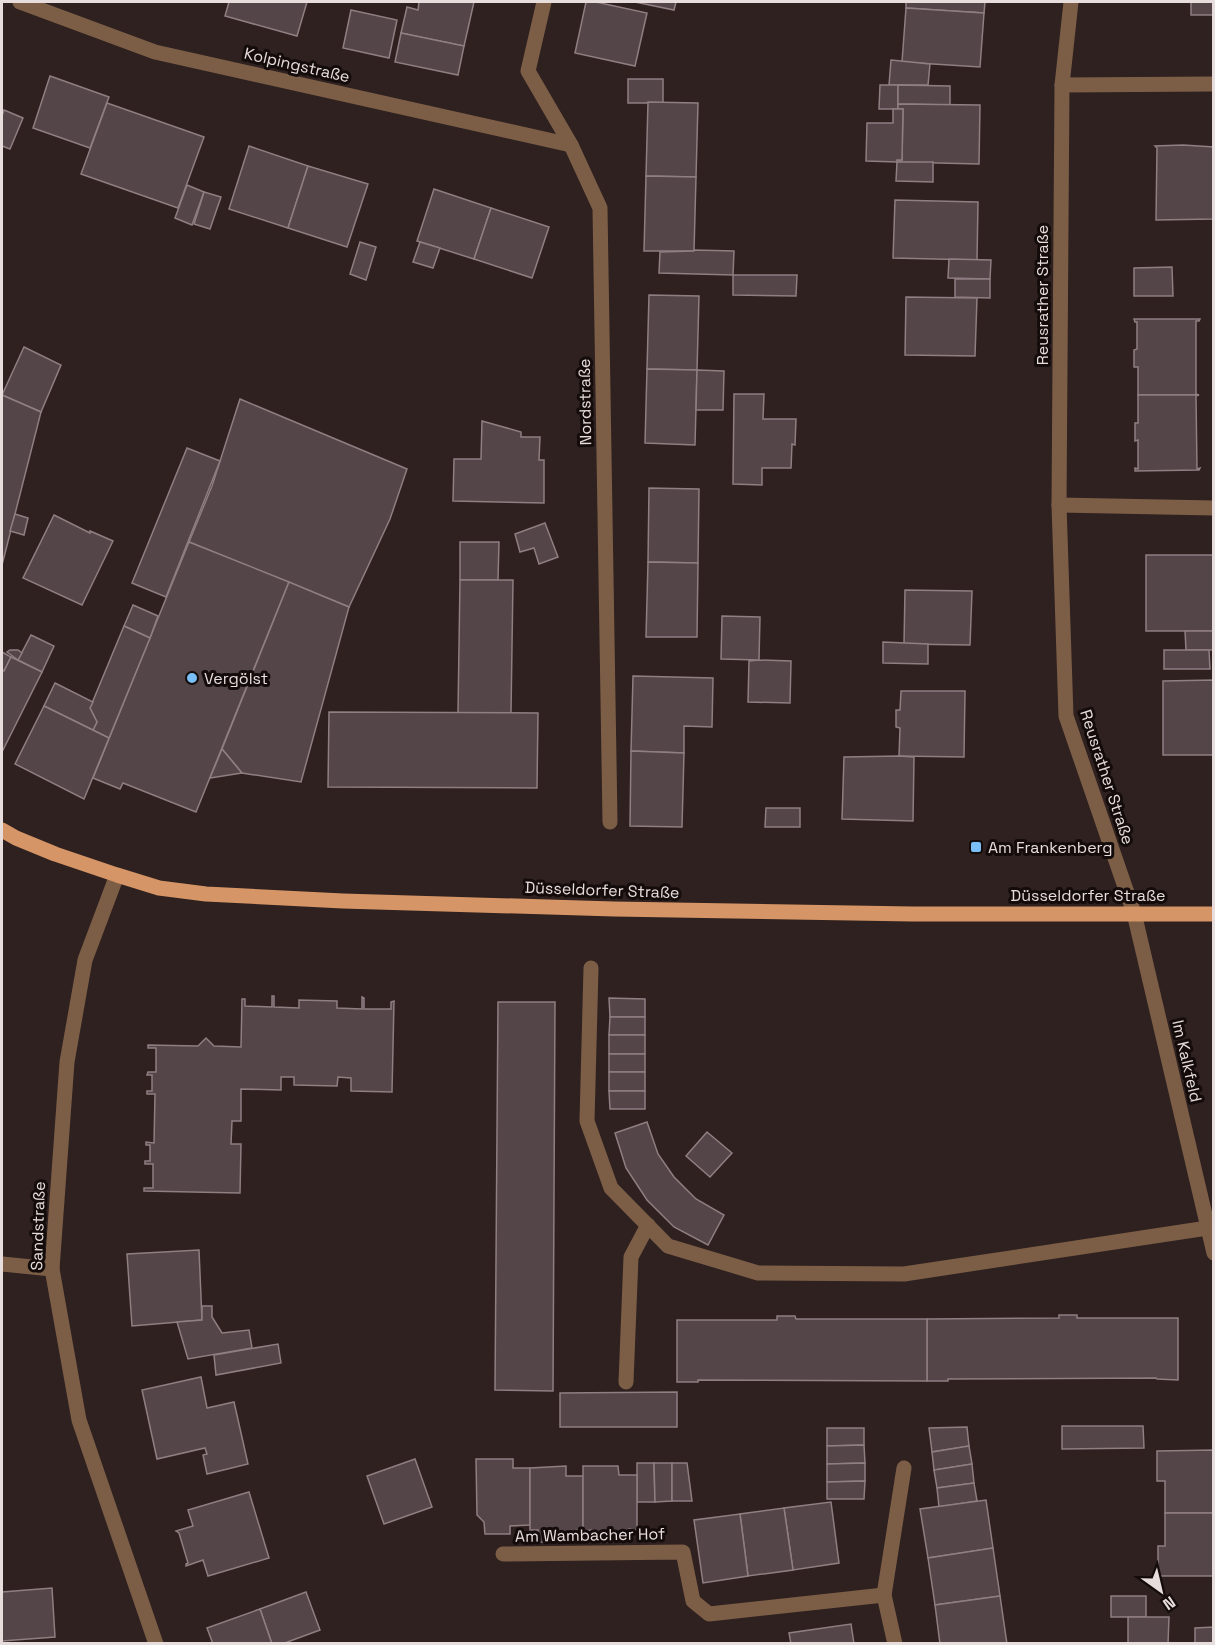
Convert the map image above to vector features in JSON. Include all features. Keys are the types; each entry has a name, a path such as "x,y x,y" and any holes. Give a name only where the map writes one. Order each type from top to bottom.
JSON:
{"main road":[{"name":"Düsseldorfer Straße","path":"2,830 55,854 159,888 206,894 614,909 901,914 1214,914"}],"street":[{"name":"Kolpingstraße","path":"20,2 155,52 571,145"},
{"name":"Nordstraße","path":"544,2 528,72 571,145 600,208 610,822"},
{"name":"Reusrather Straße","path":"1071,2 1062,85 1059,506 1066,716 1134,913"},
{"path":"1062,85 1214,84"},
{"path":"1059,506 1214,508"},
{"name":"Sandstraße","path":"117,874 85,960 67,1062 52,1269 79,1420 156,1644"},
{"name":"Im Kalkfeld","path":"1134,913 1211,1227 1214,1252"},
{"path":"591,968 587,1121 611,1188 668,1246 758,1273 904,1274 1211,1227"},
{"path":"626,1382 631,1257 648,1225"},
{"path":"2,1264 52,1269"},
{"path":"895,1644 884,1595 904,1468"},
{"name":"Am Wambacher Hof","path":"503,1554 683,1552 693,1601 709,1614 884,1595"}],"building":[{"path":"229,2 307,2 297,36 225,16"},
{"path":"419,2 474,2 464,46 401,33 407,7 418,10"},
{"path":"586,2 647,13 635,66 575,53"},
{"path":"635,2 676,2 674,10"},
{"path":"906,2 985,2 984,13 906,8"},
{"path":"1191,2 1214,2 1214,15 1191,15"},
{"path":"906,8 984,13 980,67 902,62"},
{"path":"351,10 397,20 389,58 343,48"},
{"path":"401,33 464,46 458,75 395,62"},
{"path":"891,60 930,64 928,85 889,85"},
{"path":"50,76 109,97 90,148 33,128"},
{"path":"628,79 663,79 663,103 628,103"},
{"path":"880,85 898,85 898,109 879,109"},
{"path":"898,85 950,86 950,105 898,104"},
{"path":"648,102 698,103 696,177 646,176"},
{"path":"107,103 204,137 178,208 81,174"},
{"path":"898,104 980,105 979,164 897,162 897,160 902,160 903,109 898,109"},
{"path":"893,109 903,109 902,160 897,160 897,162 866,161 867,123 893,123"},
{"path":"4,110 23,118 10,149 2,146"},
{"path":"249,146 308,166 288,228 229,209"},
{"path":"1155,146 1214,147 1214,219 1156,220 1157,148"},
{"path":"897,162 933,162 933,182 896,181"},
{"path":"308,166 368,184 347,247 288,228"},
{"path":"646,176 696,177 694,251 644,251"},
{"path":"187,185 204,192 192,225 175,218"},
{"path":"434,189 491,208 474,259 417,241"},
{"path":"204,192 221,197 210,229 194,224"},
{"path":"895,200 978,202 977,260 893,258"},
{"path":"491,208 549,227 532,278 474,259"},
{"path":"360,242 376,247 366,280 350,274"},
{"path":"420,242 440,248 433,268 413,262"},
{"path":"734,251 733,275 659,273 660,252"},
{"path":"949,259 991,260 990,279 948,278"},
{"path":"1172,267 1173,296 1134,296 1134,268"},
{"path":"733,275 797,275 796,296 733,295"},
{"path":"955,279 990,279 990,298 955,297"},
{"path":"649,295 699,296 697,370 647,369"},
{"path":"906,297 977,298 975,356 905,355"},
{"path":"1134,319 1200,319 1196,321 1196,394 1199,395 1138,395 1138,367 1134,367 1137,322"},
{"path":"24,347 61,365 41,412 2,395"},
{"path":"647,369 697,370 695,445 645,443"},
{"path":"697,370 724,371 723,410 696,410"},
{"path":"734,394 764,394 763,419 796,419 791,468 762,468 762,485 733,484"},
{"path":"2,395 41,412 2,565"},
{"path":"1138,395 1199,395 1196,396 1197,469 1200,468 1199,470 1135,471 1135,468 1138,469 1138,440 1135,441 1135,423 1138,423"},
{"path":"240,399 407,469 390,519 349,607 189,542 212,486"},
{"path":"482,421 521,432 521,437 540,437 539,460 544,460 544,503 453,501 454,459 481,459"},
{"path":"187,448 220,461 166,597 132,583"},
{"path":"649,488 699,489 698,563 648,562"},
{"path":"15,514 28,518 24,535 10,531"},
{"path":"54,515 90,533 90,531 113,541 82,605 23,578"},
{"path":"545,523 558,557 539,564 534,548 520,552 515,534"},
{"path":"189,542 289,582 196,812 123,783 120,789 93,778"},
{"path":"460,542 499,542 498,580 460,580"},
{"path":"1146,555 1214,555 1214,631 1146,631"},
{"path":"648,562 698,563 697,637 646,637"},
{"path":"460,580 513,580 511,713 458,713"},
{"path":"289,582 349,607 301,782 242,773 222,749"},
{"path":"905,590 972,591 970,645 904,644"},
{"path":"133,605 158,616 150,638 124,626"},
{"path":"722,616 760,617 759,660 721,659"},
{"path":"124,626 150,638 109,738 93,730 97,722 90,708"},
{"path":"1185,631 1214,631 1214,650 1186,650"},
{"path":"31,635 54,646 42,672 18,660"},
{"path":"883,642 928,644 928,664 883,663"},
{"path":"18,650 22,653 18,660 7,652"},
{"path":"1164,650 1209,650 1210,669 1164,669"},
{"path":"2,652 11,657 4,671 2,670"},
{"path":"11,657 42,672 2,752 2,670 4,671"},
{"path":"749,661 791,661 790,703 748,702"},
{"path":"633,676 713,678 712,727 684,726 684,753 631,751"},
{"path":"1214,680 1214,755 1163,755 1163,681"},
{"path":"55,683 93,702 90,708 97,722 93,730 44,706"},
{"path":"901,691 965,691 964,757 899,756 900,728 896,727 896,710 900,710"},
{"path":"44,706 109,738 84,799 15,764"},
{"path":"329,712 538,713 537,788 328,787"},
{"path":"222,749 242,773 210,778"},
{"path":"631,751 684,753 682,827 630,826"},
{"path":"844,757 914,757 913,821 842,819"},
{"path":"766,808 800,808 800,827 765,827"},
{"path":"272,996 274,996 274,1007 299,1008 299,1000 337,1001 337,1008 362,1009 362,997 364,998 364,1009 391,1009 391,1002 394,1001 392,1092 351,1091 351,1078 338,1077 337,1086 294,1085 294,1077 281,1077 281,1090 241,1089 241,1121 232,1121 231,1144 241,1144 240,1193 144,1191 144,1188 153,1188 153,1164 145,1164 145,1161 150,1161 150,1145 146,1145 146,1142 154,1143 155,1094 147,1094 147,1091 152,1091 152,1075 147,1075 148,1072 156,1072 156,1048 148,1048 148,1045 198,1046 206,1038 214,1046 241,1047 242,999 245,999 245,1006 272,1007"},
{"path":"609,998 645,999 645,1017 610,1017"},
{"path":"498,1002 555,1002 553,1391 495,1390"},
{"path":"610,1017 645,1017 645,1035 609,1035"},
{"path":"609,1035 645,1035 645,1054 609,1054"},
{"path":"609,1054 645,1054 645,1072 609,1072"},
{"path":"609,1072 645,1072 645,1091 609,1091"},
{"path":"609,1091 645,1091 645,1109 610,1109"},
{"path":"647,1122 658,1154 674,1177 696,1199 724,1215 708,1245 674,1227 647,1200 626,1168 615,1133"},
{"path":"707,1132 732,1153 710,1177 686,1156"},
{"path":"199,1250 202,1320 132,1326 127,1254"},
{"path":"202,1306 212,1306 212,1317 222,1333 249,1330 252,1348 188,1359 177,1322 202,1320"},
{"path":"1059,1315 1077,1315 1077,1318 1178,1318 1178,1380 1156,1378 927,1381 927,1319 1059,1318"},
{"path":"777,1316 795,1316 796,1319 927,1319 927,1381 698,1380 698,1382 677,1382 677,1320 777,1320"},
{"path":"278,1344 281,1363 216,1375 214,1355"},
{"path":"201,1377 207,1408 234,1402 248,1464 207,1474 203,1455 207,1454 205,1448 157,1459 142,1390"},
{"path":"677,1392 677,1427 560,1427 560,1393"},
{"path":"1062,1426 1143,1426 1144,1448 1062,1449"},
{"path":"967,1427 969,1446 932,1452 929,1428"},
{"path":"827,1428 864,1428 864,1445 827,1446"},
{"path":"864,1445 865,1463 827,1464 827,1446"},
{"path":"969,1446 972,1464 934,1470 932,1452"},
{"path":"1214,1450 1214,1513 1165,1513 1165,1481 1157,1481 1157,1451"},
{"path":"415,1459 432,1507 384,1524 367,1476"},
{"path":"476,1459 513,1459 513,1468 530,1468 530,1525 510,1526 510,1534 485,1534 484,1522 477,1515"},
{"path":"637,1463 654,1463 655,1502 637,1502"},
{"path":"654,1463 672,1463 672,1501 655,1502"},
{"path":"672,1463 687,1463 692,1501 672,1501"},
{"path":"865,1463 865,1481 827,1482 827,1464"},
{"path":"972,1464 974,1483 937,1488 934,1470"},
{"path":"566,1466 566,1476 583,1476 583,1531 576,1530 576,1534 563,1534 564,1542 538,1542 538,1530 530,1530 530,1468"},
{"path":"583,1466 618,1466 619,1475 637,1475 637,1530 629,1529 629,1534 616,1533 616,1542 591,1542 591,1530 583,1531"},
{"path":"865,1481 864,1499 827,1499 827,1482"},
{"path":"974,1483 977,1501 939,1507 937,1488"},
{"path":"249,1492 269,1558 208,1576 203,1560 186,1566 188,1563 179,1533 176,1531 193,1526 188,1510"},
{"path":"986,1500 993,1548 928,1558 920,1509"},
{"path":"831,1502 839,1563 793,1570 784,1508"},
{"path":"784,1508 793,1570 748,1576 740,1514"},
{"path":"1165,1513 1214,1513 1214,1576 1158,1576 1158,1546 1165,1546"},
{"path":"740,1514 748,1576 703,1583 694,1520"},
{"path":"993,1548 1000,1596 935,1605 928,1558"},
{"path":"52,1588 55,1637 2,1641 2,1592"},
{"path":"306,1592 320,1630 282,1644 272,1644 260,1609"},
{"path":"1000,1596 1007,1644 940,1644 935,1605"},
{"path":"1111,1596 1146,1596 1146,1617 1111,1617"},
{"path":"260,1609 272,1644 213,1644 207,1628"},
{"path":"1128,1617 1169,1617 1168,1644 1128,1644"},
{"path":"851,1624 854,1644 791,1644 789,1633"},
{"path":"1214,1627 1214,1644 1195,1644 1195,1628"}],"place":[{"name":"Vergölst","path":"192,678"},
{"name":"Am Frankenberg","path":"976,847"}]}
